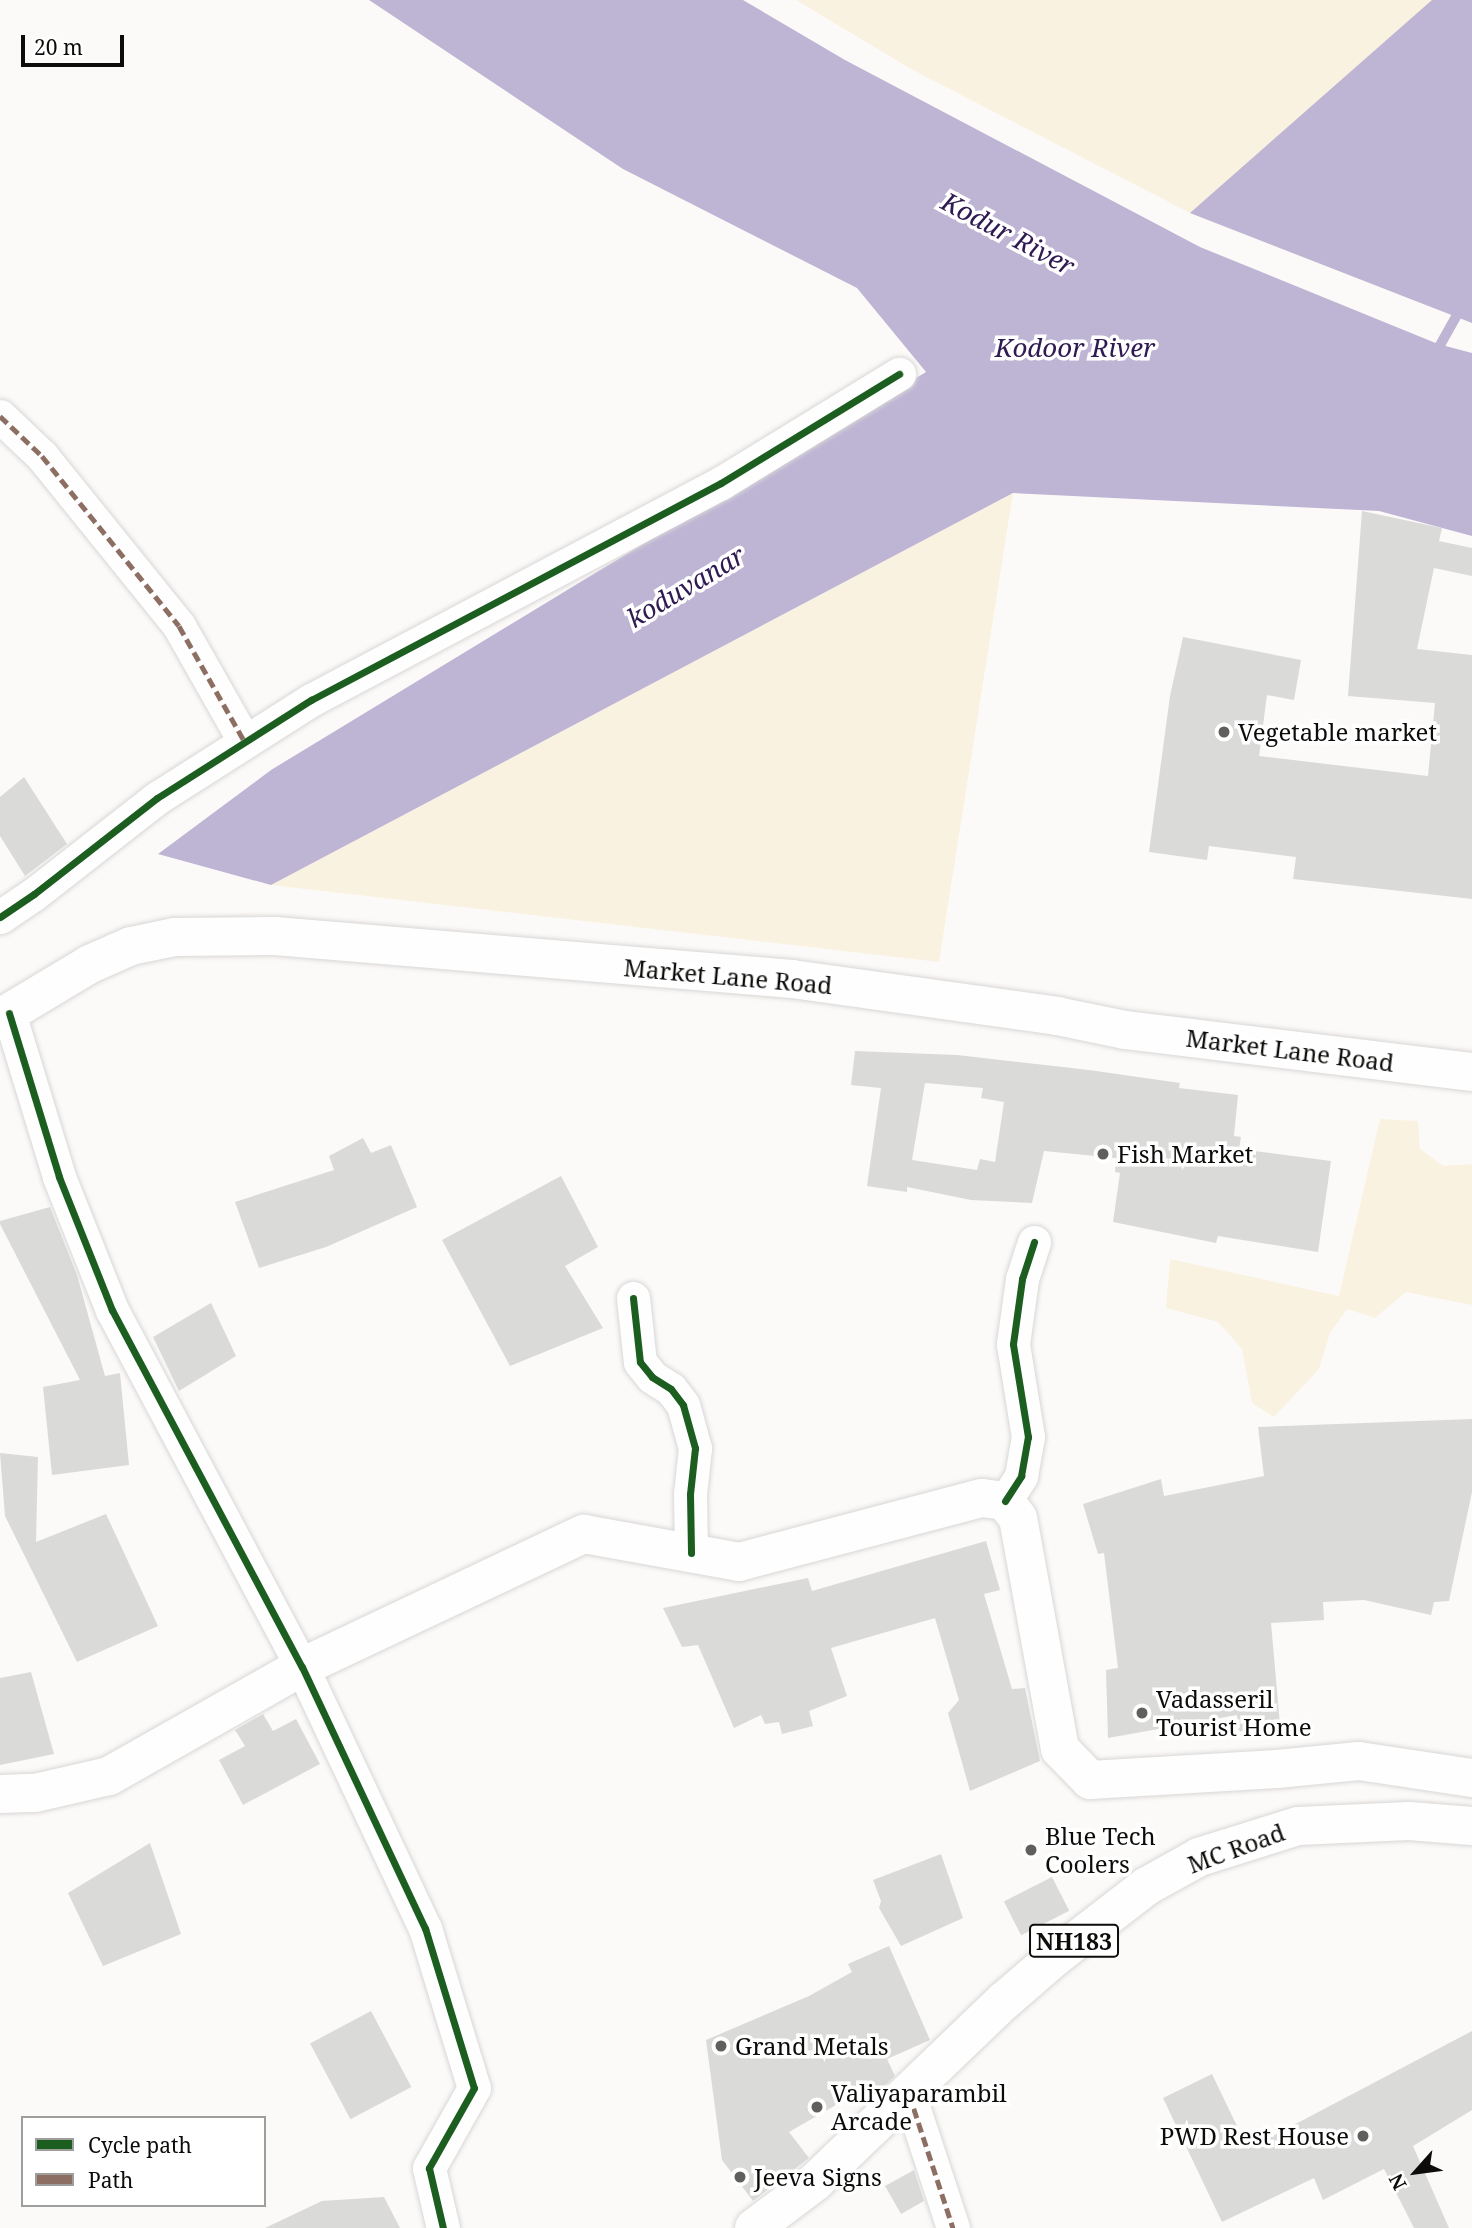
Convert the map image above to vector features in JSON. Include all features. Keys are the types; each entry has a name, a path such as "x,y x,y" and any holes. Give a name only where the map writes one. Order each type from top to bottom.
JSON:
{"main road":[{"name":"Market Lane Road","path":"5,1016 90,964 131,946 175,937 275,936 792,979 1057,1016 1125,1030 1472,1072"},
{"path":"0,1794 35,1793 109,1776 302,1667 584,1534 739,1562 982,1498 1005,1501 1018,1518 1060,1749 1090,1780 1277,1769 1359,1761 1472,1778"},
{"name":"MC Road","path":"765,2225 909,2094 1004,2001 1065,1948 1147,1886 1199,1857 1298,1826 1409,1821 1472,1826"}],"street":[{"path":"0,917 34,894 157,798 323,693 721,483 899,373"},
{"path":"0,416 42,456 180,626 245,742"},
{"path":"5,1016 59,1177 113,1310 302,1667 425,1928 474,2088 429,2168 443,2228"},
{"path":"1005,1501 1021,1476 1028,1437 1013,1344 1022,1279 1034,1242"},
{"path":"633,1298 640,1362 652,1377 671,1389 683,1405 695,1448 690,1494 691,1553"},
{"path":"909,2094 954,2228"}],"shaded area":[{"path":"796,0 1472,0 1472,323 1190,213 911,69"},
{"path":"1013,493 939,962 271,885"},
{"path":"1380,1119 1418,1121 1420,1149 1443,1166 1472,1164 1472,1305 1406,1292 1375,1318 1347,1309 1330,1333 1319,1369 1274,1417 1252,1403 1242,1349 1218,1322 1166,1308 1170,1259 1339,1296"}],"water":[{"name":"Kodoor River","path":"369,0 743,0 845,60 1200,247 1438,344 1472,353 1472,536 1379,511 1013,493 271,885 158,854 271,770 926,372 857,288 623,169"},
{"path":"1432,0 1472,0 1472,323 1190,213"}],"building":[{"path":"1362,511 1442,528 1439,541 1472,548 1472,576 1434,568 1417,649 1472,655 1472,899 1293,879 1296,857 1209,846 1207,860 1149,852 1170,696 1183,637 1301,660 1294,700 1267,695 1259,756 1428,776 1435,703 1348,696"},
{"path":"24,777 67,844 25,876 0,836 0,797"},
{"path":"855,1051 957,1055 1089,1070 1180,1083 1179,1088 1238,1095 1234,1136 1241,1137 1239,1149 1331,1161 1318,1252 1218,1236 1216,1243 1113,1222 1120,1173 1115,1172 1116,1158 1044,1151 1032,1203 971,1200 907,1187 907,1192 867,1186 881,1088 851,1085","holes":["925,1083 983,1088 981,1098 1004,1102 995,1162 980,1159 977,1170 912,1160"]},
{"path":"363,1138 371,1153 391,1145 417,1207 326,1247 259,1268 235,1202 334,1170 329,1156"},
{"path":"561,1176 598,1247 565,1266 603,1328 510,1366 442,1240"},
{"path":"50,1207 77,1275 105,1376 120,1373 129,1465 52,1475 43,1387 80,1380 0,1224 0,1221"},
{"path":"211,1303 236,1356 179,1391 153,1337"},
{"path":"1472,1419 1472,1492 1449,1601 1434,1602 1431,1615 1364,1600 1323,1602 1324,1620 1271,1623 1280,1725 1239,1732 1237,1715 1108,1738 1106,1670 1118,1668 1104,1553 1098,1554 1083,1504 1161,1479 1164,1496 1264,1476 1258,1427"},
{"path":"0,1453 38,1457 36,1542 106,1514 158,1626 77,1662 5,1516"},
{"path":"986,1541 1000,1590 984,1594 1012,1689 1025,1688 1040,1761 970,1791 948,1713 959,1700 935,1618 831,1648 847,1696 809,1711 813,1726 782,1734 779,1722 765,1724 761,1715 734,1728 698,1645 682,1647 663,1608 808,1578 812,1591"},
{"path":"31,1672 54,1754 0,1765 0,1678"},
{"path":"263,1714 273,1731 296,1719 320,1764 243,1805 219,1760 245,1746 235,1730"},
{"path":"150,1843 181,1934 103,1966 68,1893"},
{"path":"941,1854 963,1918 901,1946 879,1908 881,1901 873,1880"},
{"path":"1052,1877 1069,1911 1021,1935 1004,1902"},
{"path":"889,1946 930,2040 887,2059 895,2076 868,2101 862,2090 789,2132 809,2158 753,2201 722,2160 706,2040 809,1996 852,1972 848,1964"},
{"path":"371,2011 411,2087 350,2119 310,2043"},
{"name":"PWD Rest House","path":"1472,2031 1472,2110 1413,2146 1449,2228 1414,2228 1384,2169 1323,2200 1314,2178 1222,2222 1163,2098 1212,2074 1248,2149"},
{"path":"914,2170 924,2201 901,2214 885,2186"},
{"path":"384,2197 400,2228 265,2228 322,2201"}],"waterway":[{"path":"1434,356 1472,288"}],"marked path":[{"path":"0,416 42,456 179,626 245,742"},
{"path":"909,2094 953,2228"}],"cycle path":[{"path":"0,917 34,894 157,798 311,700 721,483 899,374"},
{"path":"9,1013 59,1177 112,1310 302,1667 425,1928 474,2088 429,2168 443,2228"},
{"path":"1005,1501 1021,1476 1028,1437 1013,1344 1022,1279 1034,1242"},
{"path":"633,1298 640,1362 652,1377 671,1389 683,1405 695,1448 690,1494 691,1553"}],"place":[{"name":"Vegetable market","path":"1224,732"},
{"name":"Fish Market","path":"1103,1154"},
{"name":"Vadasseril Tourist Home","path":"1142,1713"},
{"name":"Blue Tech Coolers","path":"1031,1850"},
{"name":"Grand Metals","path":"721,2046"},
{"name":"Valiyaparambil Arcade","path":"817,2107"},
{"name":"PWD Rest House","path":"1363,2136"},
{"name":"Jeeva Signs","path":"740,2177"}],"water label":[{"name":"Kodur River","path":"1008,234"},
{"name":"koduvanar","path":"686,587"}]}
